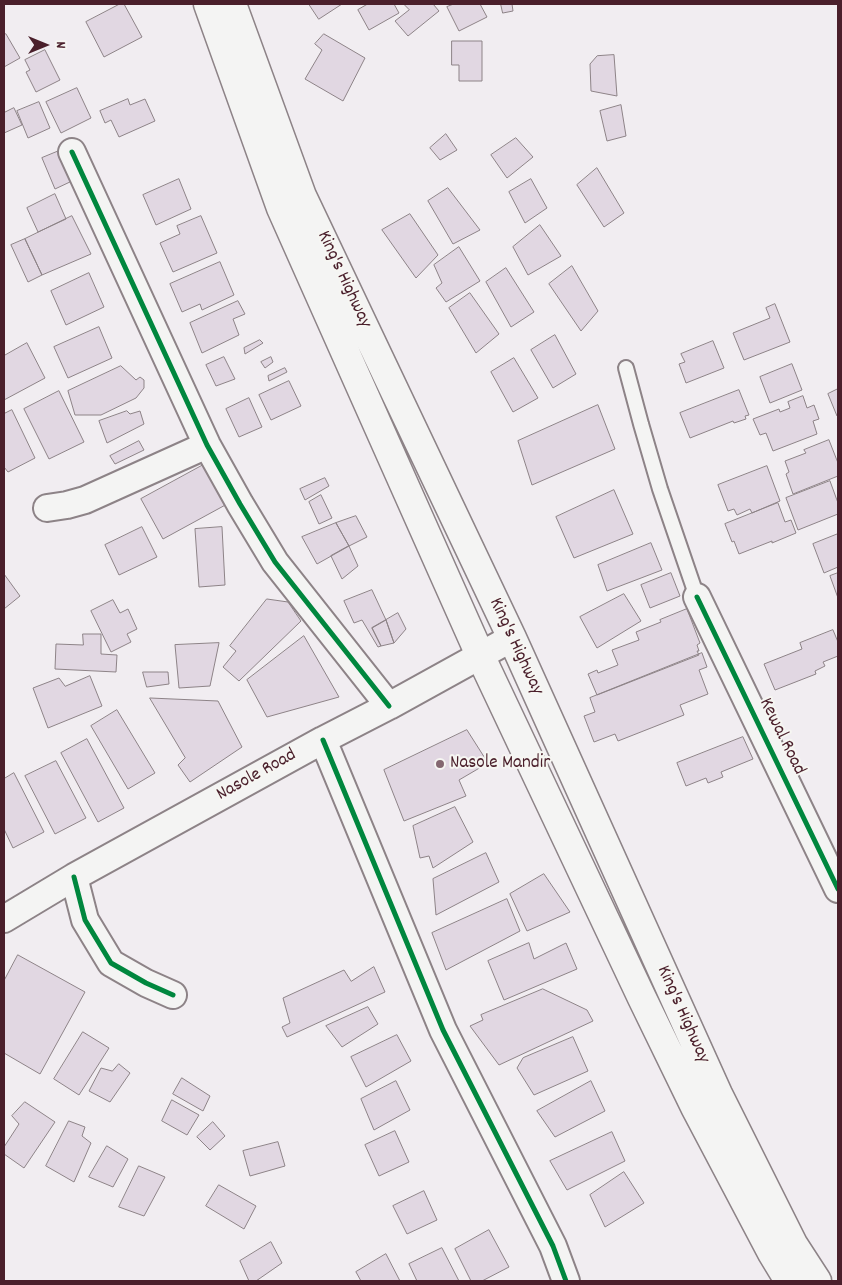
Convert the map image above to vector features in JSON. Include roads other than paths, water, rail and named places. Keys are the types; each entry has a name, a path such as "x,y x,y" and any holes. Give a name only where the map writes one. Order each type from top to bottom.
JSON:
{"highway":[{"name":"King's Highway","path":"208,4 281,208 480,656 695,1107 772,1253 789,1281"},
{"name":"King's Highway","path":"232,4 302,196 512,638 718,1094 793,1244 817,1281"}],"street":[{"path":"72,152 207,445 240,504 275,562 389,706"},
{"path":"47,508 85,500 207,445"},
{"name":"Kewal Road","path":"697,597 838,889"},
{"name":"Nasole Road","path":"4,920 74,877 512,638"},
{"path":"323,740 443,1030 553,1246 566,1281"},
{"path":"74,877 85,920 111,962 146,983 173,996"}],"lane":[{"path":"626,368 660,489 697,597"}],"place":[{"name":"Nasole Mandir","path":"440,764"}]}
